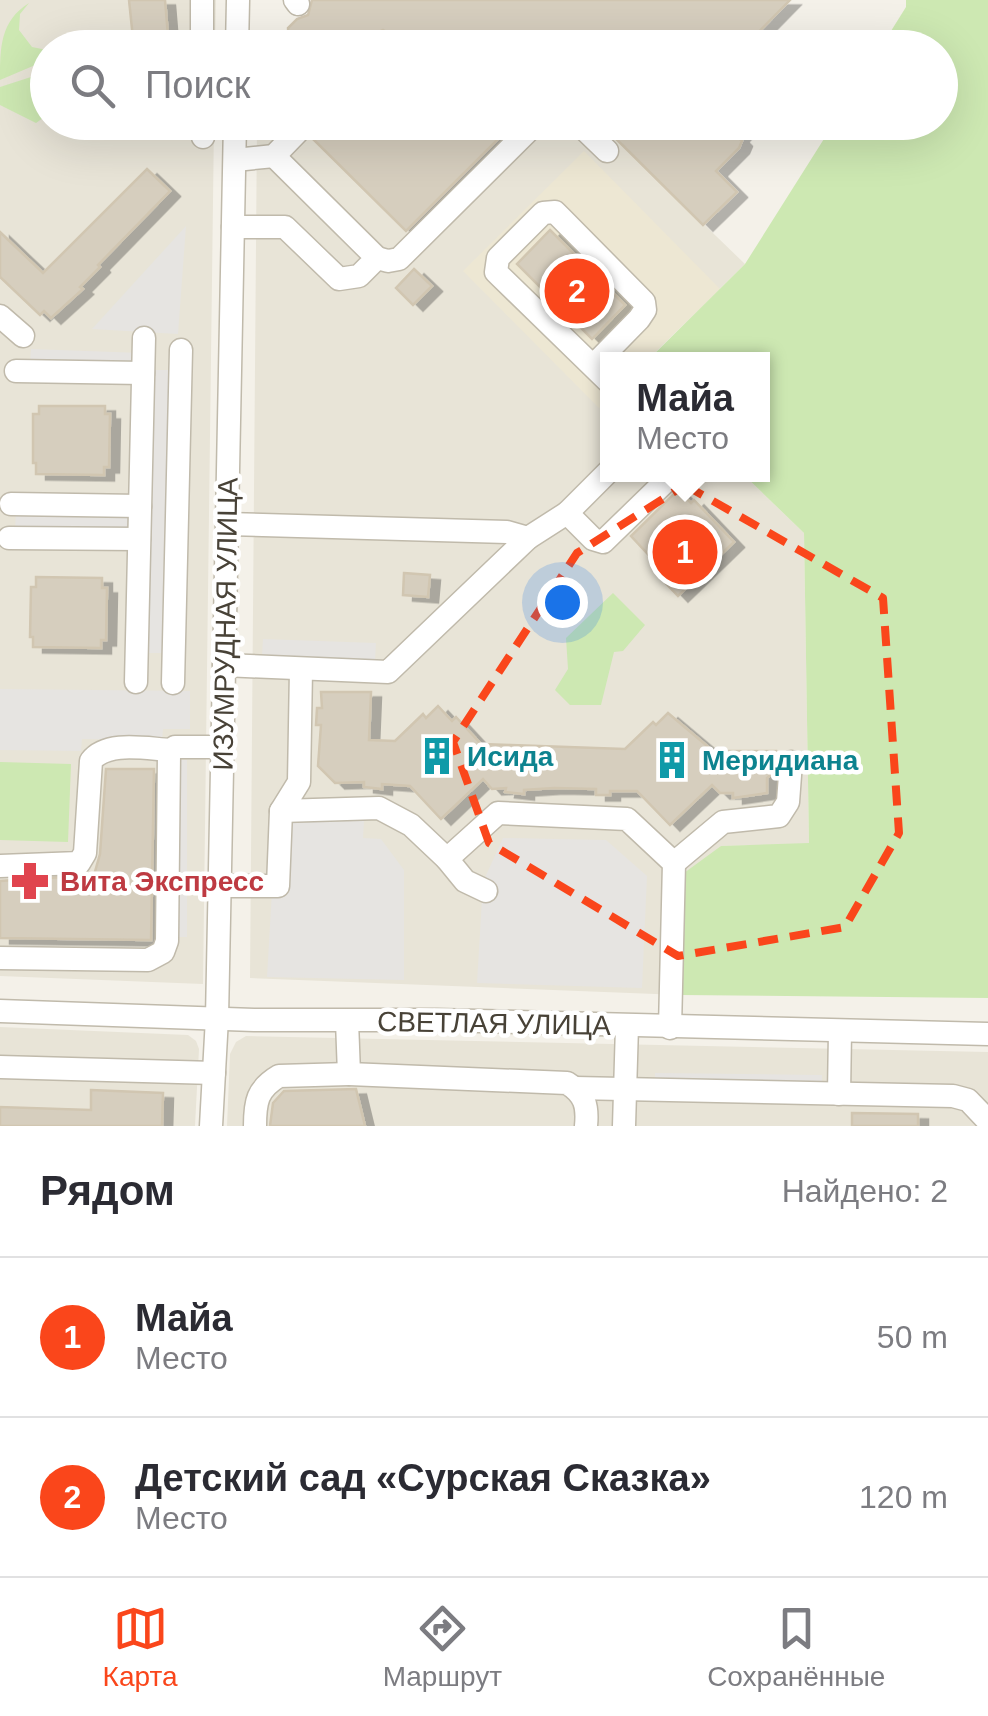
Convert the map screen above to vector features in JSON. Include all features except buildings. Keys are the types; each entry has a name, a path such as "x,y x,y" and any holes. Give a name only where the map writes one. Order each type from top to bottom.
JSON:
{"street":[{"path":"202,0 202,30"},
{"path":"237,30 238,0"},
{"name":"ИЗУМРУДНАЯ УЛИЦА","path":"211,1126 217,1018 236,140"},
{"path":"235,160 274,156 290,140"},
{"path":"274,156 377,258 388,262 400,259 520,140"},
{"path":"596,140 607,151"},
{"path":"600,374 496,272 498,258 543,213 554,212 561,218 644,302 645,310 616,352"},
{"path":"233,227 285,228 339,279 359,276 377,258"},
{"path":"0,316 23,336"},
{"path":"136,682 144,338"},
{"path":"173,683 181,350"},
{"path":"16,371 143,372"},
{"path":"224,665 388,672 528,538 567,513 600,480"},
{"path":"567,513 593,539 603,542 665,482"},
{"path":"11,504 140,506"},
{"path":"227,524 508,532 528,538"},
{"path":"10,538 140,540"},
{"path":"220,886 278,886 280,810 299,782 301,670"},
{"path":"0,958 148,960 163,952 167,941 174,742"},
{"path":"0,866 79,862 86,853 94,756 108,749 174,742 222,747"},
{"path":"670,1028 674,863 722,822 779,816 788,802 791,762"},
{"path":"280,810 379,808 411,825 465,882 486,891"},
{"path":"447,859 498,813 626,818 674,863"},
{"name":"СВЕТЛАЯ УЛИЦА","path":"0,1010 988,1034"},
{"path":"347,1020 349,1074"},
{"path":"624,1126 627,1026"},
{"path":"839,1094 840,1031"},
{"path":"0,1067 214,1073"},
{"path":"255,1126 256,1100 269,1082 279,1076 349,1074 567,1083 588,1108 586,1126"},
{"path":"575,1088 954,1096 968,1100 988,1121"}],"highlighted area":[{"path":"685,485 883,598 899,833 845,927 678,956 489,843 453,742 577,553"}],"shaded area":[{"path":"0,0 216,0 215,30 30,30 30,140 214,140 203,984 0,976"},
{"path":"257,140 617,140 745,264 655,352 600,352 600,482 751,482 804,533 809,844 721,846 681,995 250,978"},
{"path":"584,151 720,289 655,352 600,352 599,408 463,271"},
{"path":"186,226 178,334 92,329"},
{"path":"31,349 142,353 142,367 30,363"},
{"path":"146,370 175,370 167,653 138,653"},
{"path":"16,507 129,511 128,536 15,532"},
{"path":"263,639 376,643 375,660 262,656"},
{"path":"0,689 190,691 190,729 163,729 162,740 82,739 81,751 0,750"},
{"path":"175,760 187,760 187,937 174,937"},
{"path":"364,821 363,838 381,839 404,870 404,980 267,977 276,822"},
{"path":"503,838 606,840 647,876 642,988 477,983 483,882"},
{"path":"0,1027 188,1035 199,1049 195,1126 0,1126"},
{"path":"246,1036 988,1052 988,1126 227,1126 230,1054 236,1042"},
{"path":"655,1073 822,1075 822,1089 655,1086"}],"green space":[{"path":"906,0 988,0 988,998 681,995 684,873 721,846 809,843 804,533 751,482 770,482 770,352 656,352 745,264 823,140 958,140 958,30 892,30 906,7"},
{"path":"29,3 20,14 19,30 30,44 30,67 0,80 7,27"},
{"path":"30,77 30,120 0,105 0,87"},
{"path":"613,593 645,625 623,651 614,652 601,705 570,705 555,690 568,669 566,638"},
{"path":"0,762 71,764 68,842 0,840"}],"place":[{"name":"Детский сад «Сурская Сказка»","path":"577,291"},
{"name":"Майа","path":"685,552"},
{"name":"Исида","path":"437,756"},
{"name":"Меридиана","path":"672,760"},
{"name":"Вита Экспресс","path":"30,881"}]}
